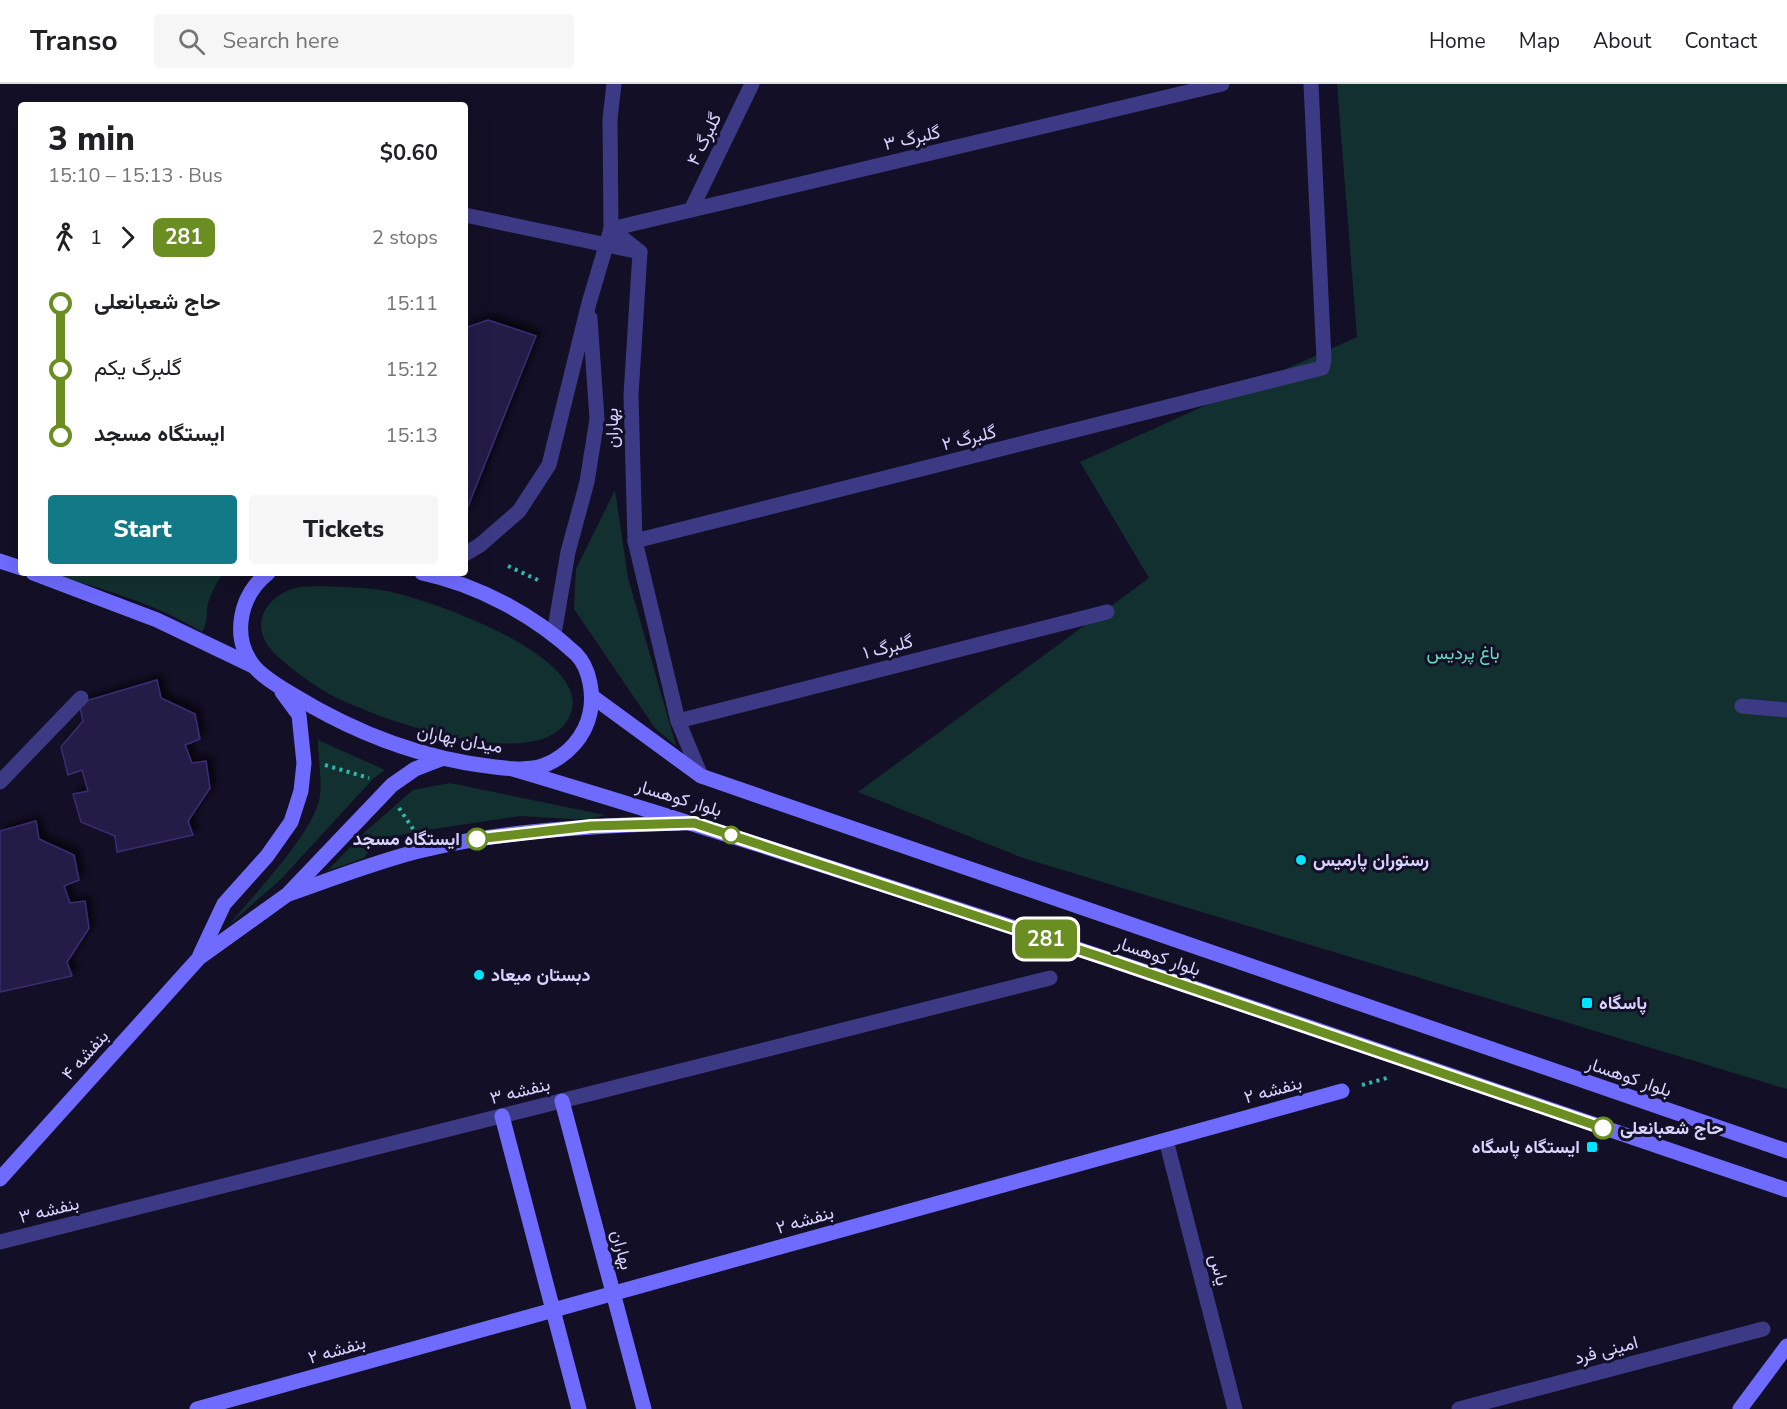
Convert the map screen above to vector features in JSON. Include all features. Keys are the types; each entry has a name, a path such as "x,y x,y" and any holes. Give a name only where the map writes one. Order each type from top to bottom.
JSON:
{"main road":[{"path":"41,576 157,620 253,666"},
{"name":"میدان بهاران","path":"264,576 257,582 245,601 240,623 243,646 253,666 278,686 329,717 383,742 441,759 513,769 543,766 570,751 587,726 593,697 582,660 554,634 515,609 473,589 434,576"},
{"path":"199,958 224,904 267,856 291,822 301,791 304,763 299,715 278,686"},
{"name":"بلوار کوهسار","path":"593,697 701,776 1787,1151"},
{"path":"199,958 288,894 392,785 416,769 441,759"},
{"name":"بلوار کوهسار","path":"513,769 694,823 1787,1190"},
{"path":"288,894 419,851 477,839 591,826 694,823"},
{"name":"بنفشه ۴","path":"0,1179 199,958"},
{"name":"بنفشه ۲","path":"197,1409 1342,1092"},
{"name":"بهاران","path":"562,1101 644,1409"},
{"path":"502,1116 579,1409"},
{"path":"1741,1409 1787,1346"}],"street":[{"path":"468,552 480,545 519,511 549,465 589,303 611,229 610,119 614,84"},
{"name":"گلبرگ ۴","path":"691,210 752,84"},
{"name":"گلبرگ ۳","path":"611,229 1222,84"},
{"name":"گلبرگ ۲","path":"634,542 1314,372 1322,368 1324,360 1311,84"},
{"path":"468,216 640,252"},
{"path":"611,229 640,252"},
{"name":"بهاران","path":"640,252 631,395 634,542 678,721 701,776"},
{"path":"554,634 568,552 587,482 597,419 589,303"},
{"name":"گلبرگ ۱","path":"678,721 1107,612"},
{"path":"0,782 81,698"},
{"path":"1742,706 1787,710"},
{"name":"بنفشه ۳","path":"0,1242 1050,978"},
{"name":"یاس","path":"1166,1140 1235,1409"},
{"name":"امینی فرد","path":"1459,1409 1763,1329"}],"path":[{"path":"508,566 542,582"},
{"path":"318,763 373,779"},
{"path":"397,805 414,832"},
{"path":"1342,1092 1424,1067"}],"green space":[{"name":"باغ پردیس","path":"1337,84 1787,84 1787,1089 1023,858 858,792 1149,578 1080,462 1357,337"},
{"path":"615,490 628,578 676,746 655,728 574,609 576,569"},
{"path":"56,576 221,576 209,599 202,632 145,604"},
{"path":"319,586 370,589 408,596 473,620 507,636 538,655 562,676 572,698 567,721 549,736 522,743 489,743 416,728 331,695 276,655 263,636 261,626 266,609 281,594 295,588"},
{"path":"318,740 385,770 373,779 281,879 229,925 295,845 315,811 320,796"},
{"path":"450,783 605,815 590,819 520,816 414,832 388,838 372,847 364,858 327,871 366,831 413,790"}],"building":[{"path":"488,320 536,336 468,506 468,327"},
{"path":"157,680 161,698 195,714 200,739 185,745 192,763 206,761 210,788 188,821 193,835 117,852 115,836 81,822 73,794 88,791 82,770 68,775 61,747 83,721 79,703"},
{"path":"36,821 39,839 74,855 79,880 64,886 70,903 85,901 89,928 67,962 72,976 0,992 0,831"}],"bus line":[{"name":"281","path":"477,839 591,826 694,823 1107,959 1603,1128"}],"place":[{"name":"ایستگاه مسجد","path":"477,839"},
{"name":"رستوران پارمیس","path":"1301,860"},
{"name":"دبستان میعاد","path":"479,975"},
{"name":"پاسگاه","path":"1587,1003"},
{"name":"حاج شعبانعلی","path":"1603,1128"},
{"name":"ایستگاه پاسگاه","path":"1592,1147"}]}
